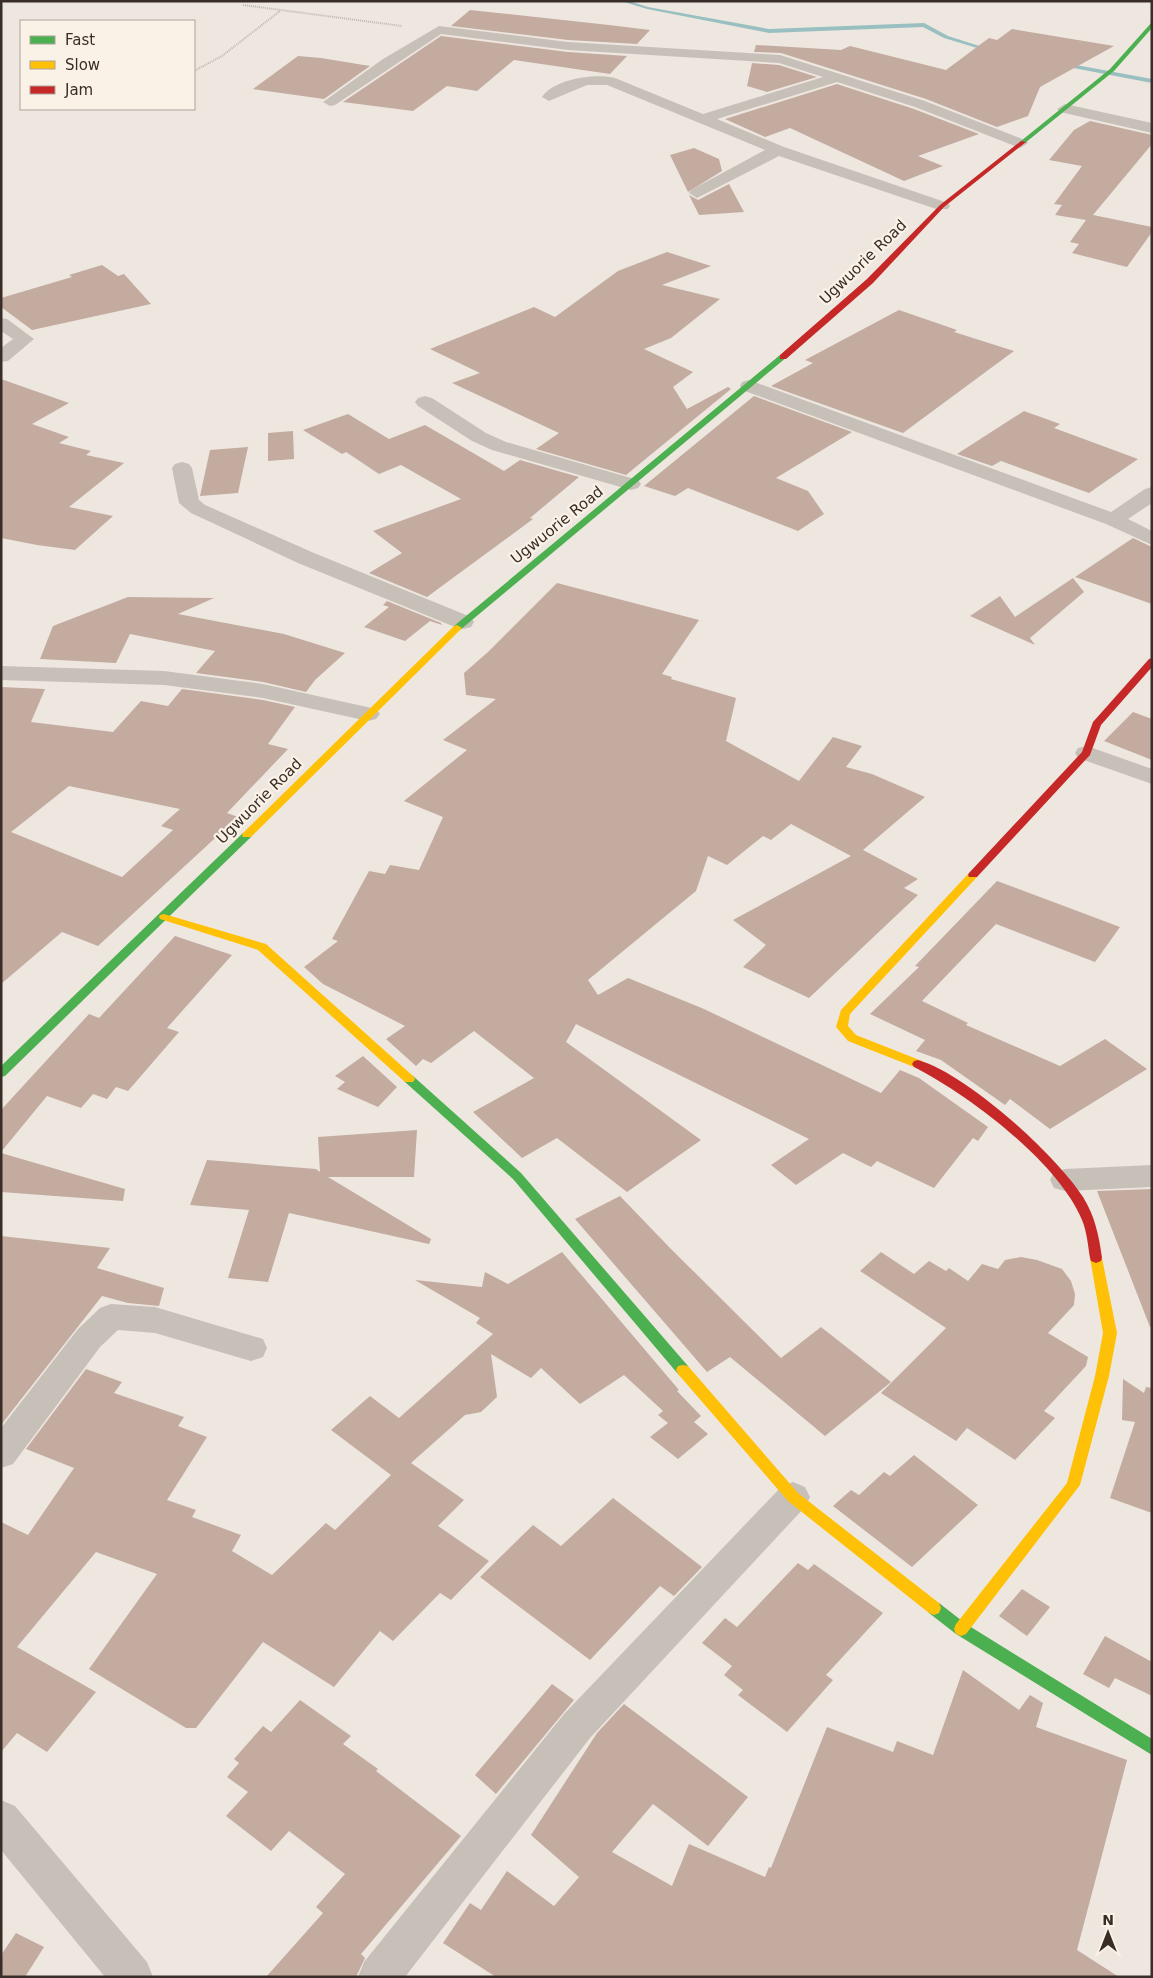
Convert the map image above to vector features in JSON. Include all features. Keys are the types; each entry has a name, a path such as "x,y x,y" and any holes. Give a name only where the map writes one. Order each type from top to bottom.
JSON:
{"street":[{"name":"Ugwuorie Road","path":"1,1073 164,917 463,622 749,386 870,281 942,206 1108,73 1152,24"},
{"path":"330,102 439,30 568,46 763,57 798,64 920,104 1020,143"},
{"path":"549,98 585,79 597,78 610,81 778,150 942,206"},
{"path":"702,120 836,78"},
{"path":"1065,109 1152,128"},
{"path":"697,193 778,150"},
{"path":"1,323 25,339 1,357"},
{"path":"749,386 1114,520 1152,539"},
{"path":"425,402 479,437 500,446 631,484"},
{"path":"182,468 189,503 198,510 220,518 306,558 463,622"},
{"path":"1114,520 1152,493"},
{"path":"961,1629 1073,1485 1102,1376 1110,1333 1089,1220 1065,1180 1032,1144 985,1107 930,1069 852,1038 842,1027 845,1013 1087,753 1096,724 1152,661"},
{"path":"1,673 164,678 262,691 368,714"},
{"path":"1087,753 1152,776"},
{"path":"164,917 262,947 517,1176 793,1497 961,1629 1152,1748"},
{"path":"1065,1180 1152,1176"},
{"path":"1,1454 89,1338 111,1317 155,1320 251,1348"},
{"path":"379,1977 577,1726 793,1497"},
{"path":"1,1819 132,1977"}],"path":[{"path":"242,5 439,30"},
{"path":"195,71 222,56 247,35 281,11"}],"building":[{"path":"470,10 650,30 637,44 568,40 451,26"},
{"path":"1012,29 1114,46 1040,87 1028,116 997,127 926,99 781,53 754,52 756,45 841,50 850,46 946,70 989,38 997,40"},
{"path":"441,36 568,52 627,56 610,74 514,60 477,91 447,86 413,111 343,102"},
{"path":"298,56 370,66 324,99 253,89"},
{"path":"752,63 779,65 817,77 767,92 747,86"},
{"path":"837,84 914,109 979,134 918,156 943,166 904,181 790,128 765,137 725,119"},
{"path":"1090,121 1152,135 1152,144 1093,215 1152,227 1152,232 1127,267 1072,253 1079,244 1070,242 1086,220 1055,215 1062,205 1054,204 1082,166 1049,160 1074,130"},
{"path":"694,148 719,159 722,171 688,192 670,155"},
{"path":"729,184 744,212 699,215 689,195 698,200"},
{"path":"667,252 711,266 662,285 720,299 671,338 644,349 693,372 673,387 687,409 728,387 731,389 626,475 536,449 559,433 452,383 480,373 430,349 534,307 555,317 618,271"},
{"path":"102,265 118,276 124,274 151,304 32,330 1,307 1,298 72,277 69,275"},
{"path":"899,310 957,330 954,332 1014,351 903,433 771,386 813,363 805,360"},
{"path":"1,379 69,403 32,424 69,437 59,443 91,451 86,455 124,463 69,507 113,516 75,550 1,538"},
{"path":"754,396 852,432 776,478 808,491 824,514 798,531 688,488 675,496 644,486"},
{"path":"1024,411 1060,424 1054,428 1138,459 1089,493 1001,461 992,466 957,454"},
{"path":"348,414 389,439 425,425 504,471 520,460 579,477 530,518 533,519 427,597 369,573 402,553 373,531 461,499 401,465 379,474 346,452 342,454 303,430"},
{"path":"293,431 294,459 268,461 268,433"},
{"path":"248,447 238,493 200,496 210,450"},
{"path":"1133,538 1152,547 1152,604 1075,577"},
{"path":"1073,578 1084,592 1030,638 1035,645 970,616 1000,596 1015,617"},
{"path":"557,583 699,620 662,674 672,677 671,679 736,698 726,741 799,781 833,737 862,746 846,767 872,774 925,797 863,850 918,879 904,888 918,895 809,998 743,967 766,945 733,920 851,856 791,824 771,840 763,836 727,865 708,856 696,891 588,980 598,995 628,978 704,1009 881,1093 900,1070 919,1078 988,1127 978,1141 973,1138 934,1188 877,1161 871,1167 843,1153 796,1185 771,1165 809,1139 576,1024 566,1042 701,1140 627,1192 557,1138 522,1158 473,1112 534,1078 474,1031 431,1063 423,1059 416,1066 386,1039 405,1026 323,984 304,967 338,941 332,939 369,871 385,874 390,865 419,870 443,817 404,801 467,750 443,740 496,699 466,695 464,673 488,652"},
{"path":"128,597 214,598 178,614 284,634 345,653 315,680 306,692 263,682 196,673 215,651 130,634 116,663 40,659 53,626"},
{"path":"387,601 442,625 430,621 405,641 364,627 389,607 383,605"},
{"path":"1,687 45,689 31,722 113,732 141,701 168,706 182,689 263,700 295,707 268,744 288,749 227,813 238,817 98,946 62,932 1,984","holes":["69,786 180,809 161,826 173,830 122,877 11,832"]},
{"path":"1133,712 1152,719 1152,760 1104,741"},
{"path":"997,881 1120,927 1095,962 996,924 922,1001 968,1023 966,1025 1060,1066 1105,1039 1147,1069 1050,1129 1010,1099 1005,1105 941,1060 916,1051 925,1040 870,1014 919,967 915,966"},
{"path":"175,936 232,955 167,1028 179,1032 128,1091 116,1087 107,1099 93,1094 81,1108 47,1096 1,1152 1,1110 89,1014 99,1018"},
{"path":"363,1056 397,1087 378,1107 337,1089 345,1082 335,1076"},
{"path":"417,1130 414,1177 328,1177 431,1239 429,1244 289,1213 268,1282 228,1278 249,1210 190,1205 207,1160 316,1169 320,1172 318,1137"},
{"path":"1,1153 125,1189 123,1201 1,1192"},
{"path":"1152,1189 1152,1327 1150,1327 1097,1191"},
{"path":"620,1196 781,1358 821,1327 891,1382 825,1436 730,1357 707,1372 575,1219"},
{"path":"1,1236 110,1248 97,1268 164,1288 159,1306 128,1303 102,1296 1,1425"},
{"path":"562,1252 679,1390 677,1391 701,1416 694,1422 708,1434 678,1459 650,1437 668,1423 658,1415 663,1411 624,1375 580,1404 541,1368 531,1378 491,1354 497,1397 481,1412 465,1415 411,1463 464,1500 438,1526 489,1561 451,1600 440,1593 393,1641 380,1631 334,1687 263,1642 196,1728 186,1728 89,1669 157,1574 96,1552 17,1647 96,1692 47,1752 17,1733 1,1752 1,1522 28,1535 74,1468 26,1449 86,1369 122,1382 114,1393 184,1417 178,1426 207,1437 167,1500 196,1510 192,1517 241,1535 232,1551 272,1575 326,1523 335,1530 391,1475 331,1430 370,1396 399,1418 493,1334 476,1323 480,1318 415,1280 482,1287 485,1272 508,1284"},
{"path":"881,1252 914,1274 929,1261 946,1271 949,1268 968,1281 982,1264 998,1269 1005,1260 1021,1257 1037,1260 1062,1269 1071,1281 1075,1294 1074,1305 1048,1333 1088,1357 1086,1366 1044,1411 1055,1418 1015,1460 967,1428 956,1441 881,1393 946,1328 860,1271"},
{"path":"1123,1379 1144,1393 1146,1387 1152,1388 1152,1513 1110,1498 1135,1422 1122,1420"},
{"path":"914,1455 978,1505 912,1567 833,1506 851,1490 859,1495 884,1472 890,1476"},
{"path":"613,1498 702,1567 674,1596 660,1586 590,1660 480,1577 533,1525 561,1546"},
{"path":"798,1563 808,1570 814,1564 883,1613 826,1675 833,1680 787,1732 738,1695 743,1690 724,1675 732,1666 702,1643 725,1618 737,1627"},
{"path":"1022,1589 1050,1607 1027,1636 999,1616"},
{"path":"1105,1636 1152,1662 1152,1696 1115,1678 1109,1688 1083,1674"},
{"path":"963,1670 1019,1710 1030,1695 1043,1703 1036,1727 1127,1760 1077,1950 1119,1977 496,1977 443,1943 470,1903 481,1910 507,1871 554,1906 579,1877 531,1835 597,1733 624,1704 748,1797 708,1846 653,1804 612,1852 672,1886 689,1844 765,1877 769,1867 771,1868 827,1727 893,1752 897,1741 933,1755"},
{"path":"552,1684 574,1700 496,1794 475,1775"},
{"path":"300,1700 351,1736 343,1744 378,1769 376,1771 461,1836 361,1954 365,1958 356,1977 266,1977 323,1913 316,1907 345,1874 289,1831 271,1851 226,1816 248,1792 227,1777 239,1763 234,1759 263,1726 271,1732"},
{"path":"16,1933 44,1947 25,1977 1,1977 1,1955"}],"waterway":[{"path":"623,1 647,8 769,31 924,25 946,37 989,50"},
{"path":"1065,65 1152,81"}],"traffic: fast":[{"path":"1023,142 1112,70 1152,24"},
{"path":"457,628 783,357"},
{"path":"1,1073 247,835"},
{"path":"409,1079 517,1176 683,1370"},
{"path":"934,1608 961,1629 1152,1748"}],"traffic: slow":[{"path":"247,835 457,628"},
{"path":"918,1064 852,1038 842,1027 845,1013 973,875"},
{"path":"164,917 262,947 409,1079"},
{"path":"961,1629 1073,1485 1102,1376 1110,1333 1096,1258"},
{"path":"683,1370 793,1497 934,1608"}],"traffic: jam":[{"path":"783,357 870,281 942,206 1023,142"},
{"path":"973,875 1087,753 1096,724 1152,661"},
{"path":"918,1064 939,1074 989,1109 1040,1154 1079,1200 1089,1221 1096,1258"}]}
